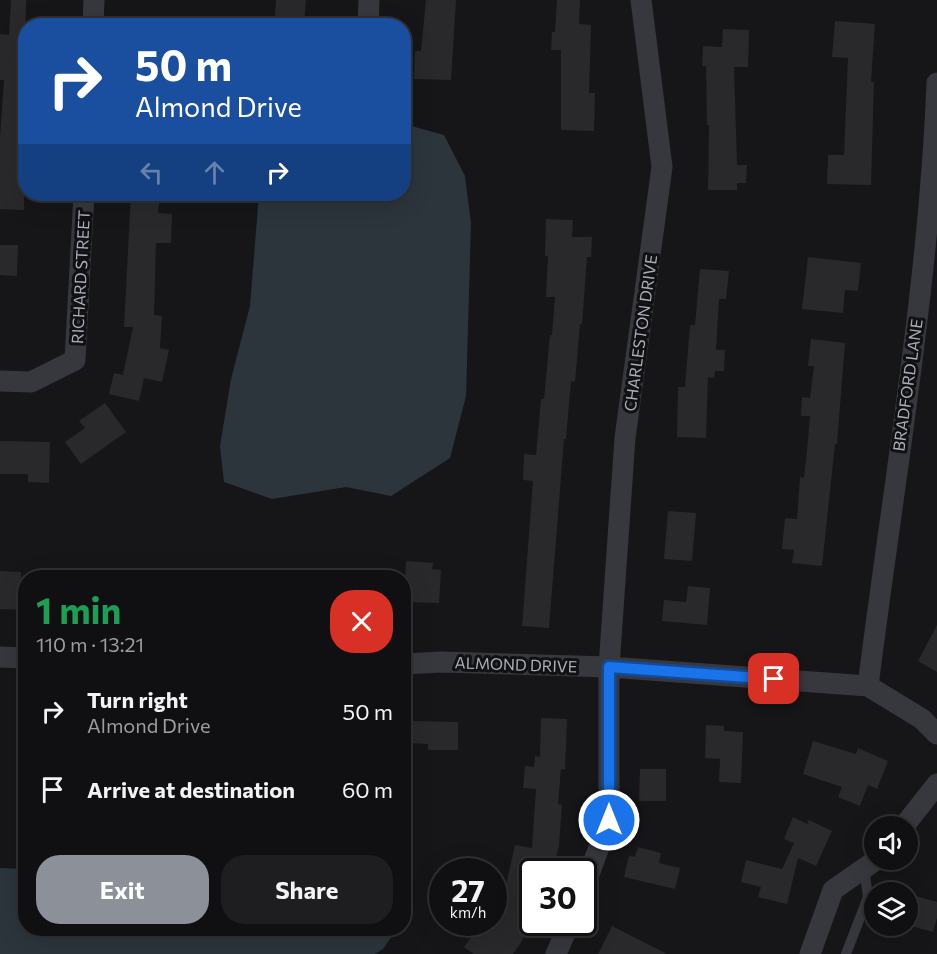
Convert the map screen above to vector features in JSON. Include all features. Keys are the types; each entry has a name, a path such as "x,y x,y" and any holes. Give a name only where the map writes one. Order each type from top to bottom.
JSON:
{"street":[{"path":"93,18 94,0"},
{"path":"368,18 369,0"},
{"name":"CHARLESTON DRIVE","path":"595,858 609,820 609,667 625,438 662,167 641,0"},
{"name":"BRADFORD LANE","path":"868,686 912,359 936,152 937,83"},
{"name":"RICHARD STREET","path":"0,381 31,382 75,360 84,201"},
{"path":"0,657 18,658"},
{"name":"ALMOND DRIVE","path":"411,664 441,662 609,667 868,686 922,719 937,734"},
{"path":"912,816 937,784"},
{"path":"810,954 833,890 864,868"},
{"path":"560,952 565,936"}],"lane":[{"path":"846,954 868,897 870,870"}],"shaded area":[{"path":"411,126 444,135 465,176 471,223 466,396 450,458 391,496 346,487 272,499 224,482 220,446 231,379 250,306 258,201 411,201"},
{"path":"0,868 18,869 18,936 392,936 383,949 375,954 0,954"}],"building":[{"path":"11,0 26,0 26,18 18,18 18,201 24,201 24,210 0,209 0,138 4,80 0,80 0,34 9,35"},
{"path":"276,0 306,0 305,18 275,18"},
{"path":"426,0 456,0 451,80 414,79 415,51 421,51"},
{"path":"557,0 580,0 579,24 591,25 589,93 595,93 594,131 561,130 561,50 551,50 552,32 555,32"},
{"path":"835,21 875,24 871,82 874,82 871,185 827,184 828,155 844,155 848,58 832,57"},
{"path":"723,29 749,30 748,67 734,67 737,165 747,165 746,183 737,183 737,190 708,190 709,125 707,125 706,66 702,66 703,46 722,47"},
{"path":"131,201 159,201 158,213 172,214 171,243 156,243 154,315 162,316 160,348 169,350 162,382 144,378 139,401 109,394 114,373 123,375 133,327 124,327"},
{"path":"546,219 573,220 572,237 592,237 591,257 587,257 575,382 571,381 566,439 564,439 549,628 522,626 533,481 523,480 524,454 536,455 555,297 546,297 548,256 545,256"},
{"path":"0,245 18,245 17,276 0,275"},
{"path":"808,257 861,263 858,291 845,290 843,313 802,309"},
{"path":"700,269 729,271 726,299 719,299 716,350 725,350 724,371 715,371 714,378 708,377 706,438 677,437 678,387 685,387 690,325 695,325"},
{"path":"811,339 845,343 837,444 835,444 822,566 792,563 794,550 782,549 785,518 797,519 800,477 804,478 810,416 801,416 802,397 810,398 814,366 808,366"},
{"path":"105,403 126,432 81,464 65,442 85,428 79,421"},
{"path":"0,441 50,442 49,483 28,482 28,474 0,474"},
{"path":"668,511 696,513 692,561 664,559"},
{"path":"406,561 433,563 432,569 441,570 439,603 411,602 411,570 406,570"},
{"path":"0,571 18,572 18,610 0,609"},
{"path":"688,586 710,588 707,625 662,621 664,600 686,602"},
{"path":"937,625 937,672 918,661"},
{"path":"541,718 567,719 565,770 561,769 558,804 562,805 556,858 519,858 519,936 524,936 513,954 474,954 464,947 472,936 507,936 507,881 515,845 532,848 536,789 523,788 525,766 534,767 535,756 540,757"},
{"path":"411,721 458,722 458,750 428,750 428,744 411,743"},
{"path":"706,725 724,726 724,731 743,732 741,783 719,782 720,759 705,758"},
{"path":"813,741 856,754 858,748 888,761 877,789 868,785 860,806 838,797 842,787 803,774"},
{"path":"640,769 666,769 666,801 639,801"},
{"path":"793,817 807,824 809,820 832,831 816,866 798,858 787,904 758,897 761,887 741,882 746,860 782,869 794,843 784,839"},
{"path":"638,847 661,853 659,863 680,868 675,889 624,877 629,856 635,857"},
{"path":"918,897 937,902 937,918 933,932 918,928"},
{"path":"612,926 667,954 598,954"}],"route":[{"path":"609,820 609,667 774,679"}]}
